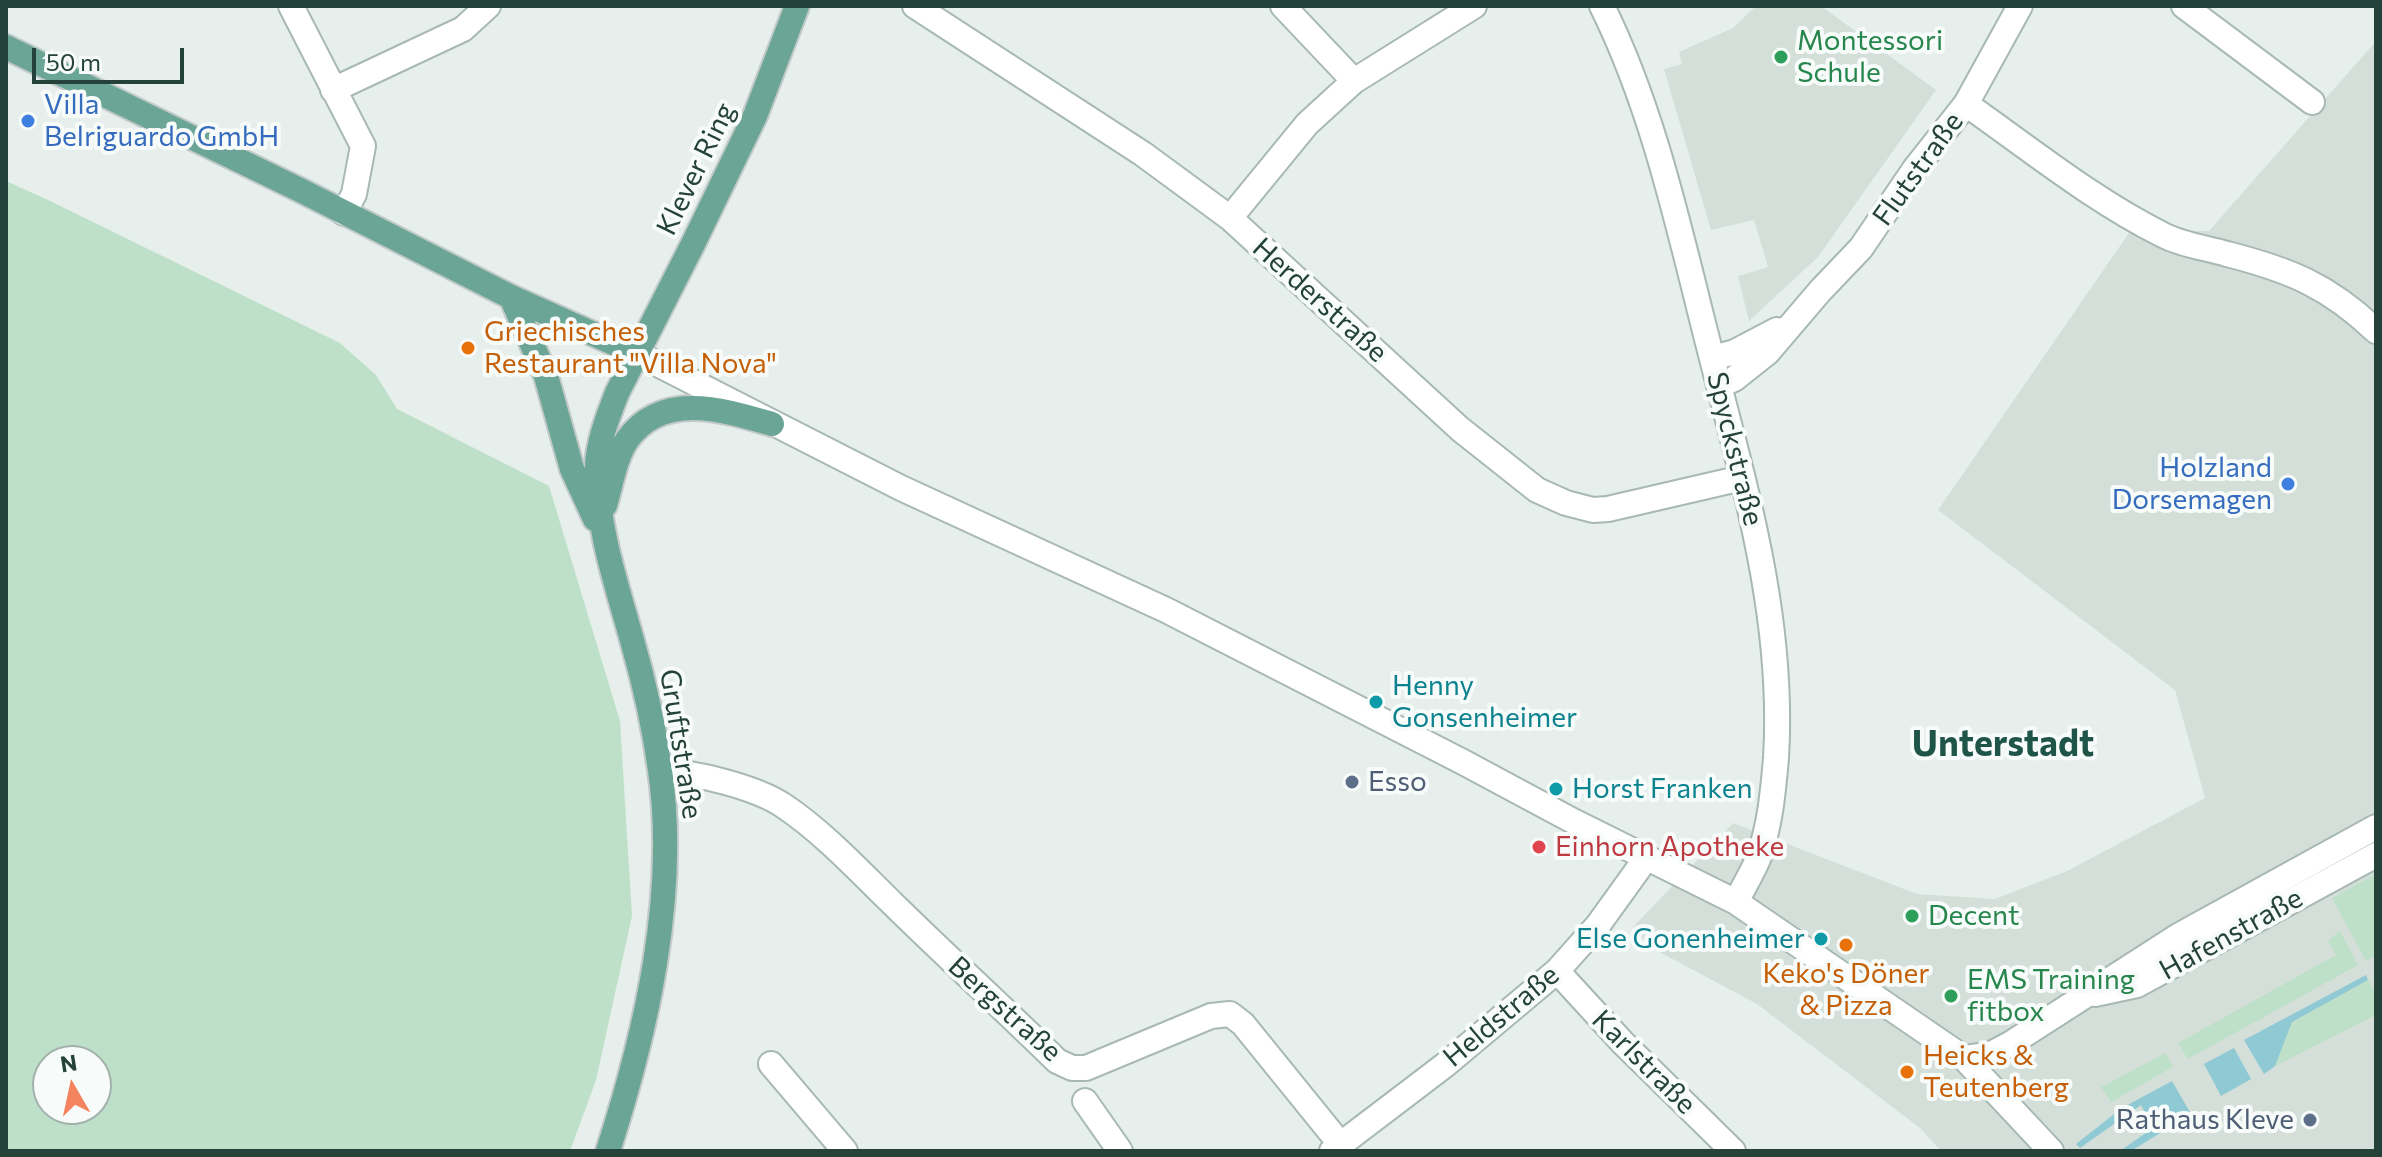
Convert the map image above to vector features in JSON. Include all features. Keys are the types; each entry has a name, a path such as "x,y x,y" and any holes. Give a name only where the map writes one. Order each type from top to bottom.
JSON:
{"main road":[{"name":"Klever Ring","path":"638,354 755,116 797,6"},
{"path":"6,47 511,297 638,354"},
{"path":"511,297 546,376 572,469 601,525"},
{"name":"Gruftstraße","path":"608,1151 645,1021 659,932 665,835 661,771 644,683 601,525 596,466 608,416 638,354"},
{"path":"601,525 623,448 640,426 655,417 683,407 700,407 772,424"}],"street":[{"path":"291,6 363,146 354,194 344,213"},
{"path":"333,90 463,29 488,6"},
{"name":"Herderstraße","path":"915,6 1143,154 1230,218 1460,429 1537,490 1566,503 1593,510 1742,478"},
{"path":"1283,6 1354,81"},
{"path":"1230,218 1307,124 1354,81 1474,6"},
{"name":"Spyckstraße","path":"1602,6 1637,86 1712,358 1758,540 1774,633 1777,741 1770,816 1758,859 1736,902"},
{"name":"Flutstraße","path":"1719,386 1734,379 1768,352 1861,248 1914,170 1966,104 2020,6"},
{"path":"2184,6 2312,102"},
{"path":"1966,104 2126,215 2167,237 2261,263 2311,282 2348,305 2376,331"},
{"name":"Flutstraße","path":"1712,358 1755,343 1796,318"},
{"path":"638,354 925,499 1166,610 1736,902 1964,1058 2051,1151"},
{"name":"Bergstraße","path":"661,771 682,772 714,780 783,805 827,840 1057,1061 1072,1068 1086,1068 1211,1016 1230,1014 1243,1024 1336,1148"},
{"path":"1964,1058 1991,1054 2178,936 2376,827"},
{"name":"Hafenstraße","path":"2081,997 2137,985 2376,855"},
{"name":"Heldstraße","path":"1336,1148 1445,1065 1557,971 1598,925 1647,857"},
{"name":"Karlstraße","path":"1557,971 1623,1043 1733,1151"},
{"path":"771,1064 845,1151"},
{"path":"1085,1101 1120,1151"}],"shaded area":[{"path":"1756,6 1821,6 1936,90 1818,257 1749,321 1738,276 1768,267 1754,220 1711,230 1664,69 1682,64 1679,52 1733,28"},
{"path":"2376,41 2376,1151 1941,1151 1920,1128 1757,1004 1652,948 1633,927 1733,823 1917,894 1995,899 2067,871 2205,798 2175,690 1938,510 2131,230 2209,231"}],"green space":[{"path":"6,181 340,343 376,375 397,409 549,486 620,721 632,916 596,1080 570,1151 6,1151"},
{"path":"2376,874 2376,956 2366,961 2332,898"},
{"path":"2340,931 2358,965 2188,1059 2178,1043 2336,955 2328,941"},
{"path":"2368,980 2376,994 2376,1015 2275,1066 2292,1022"},
{"path":"2166,1053 2173,1067 2111,1102 2101,1087"}],"water":[{"path":"2366,975 2368,980 2292,1022 2275,1066 2264,1074 2244,1040"},
{"path":"2234,1048 2251,1079 2221,1096 2204,1064"},
{"path":"2172,1081 2191,1114 2131,1151 2120,1151 2153,1128 2141,1105 2080,1148 2076,1144 2122,1108"}],"place":[{"name":"Montessori Schule","path":"1781,57"},
{"name":"Villa Belriguardo GmbH","path":"28,121"},
{"name":"Griechisches Restaurant \"Villa Nova\"","path":"468,348"},
{"name":"Holzland Dorsemagen","path":"2288,484"},
{"name":"Henny Gonsenheimer","path":"1376,702"},
{"name":"Esso","path":"1352,782"},
{"name":"Horst Franken","path":"1556,789"},
{"name":"Einhorn Apotheke","path":"1539,847"},
{"name":"Decent","path":"1912,916"},
{"name":"Else Gonenheimer","path":"1821,939"},
{"name":"Keko's Döner & Pizza","path":"1846,945"},
{"name":"EMS Training fitbox","path":"1951,996"},
{"name":"Heicks & Teutenberg","path":"1907,1072"},
{"name":"Rathaus Kleve","path":"2310,1120"}],"district":[{"name":"Unterstadt","path":"2003,744"}]}
